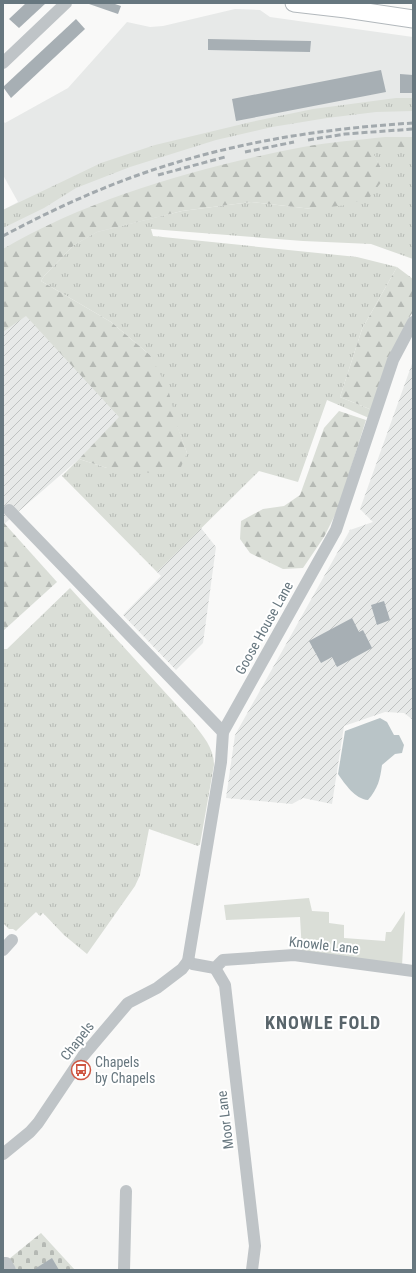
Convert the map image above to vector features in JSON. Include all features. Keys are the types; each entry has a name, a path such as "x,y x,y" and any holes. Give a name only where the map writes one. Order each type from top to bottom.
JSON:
{"street":[{"path":"3,63 66,3"},
{"path":"294,3 413,19"},
{"name":"Goose House Lane","path":"188,961 221,762 223,732 336,530 393,360 413,322"},
{"path":"9,510 223,732"},
{"path":"3,950 12,940"},
{"name":"Knowle Lane","path":"215,968 223,960 294,955 413,971"},
{"path":"188,961 193,964 215,968"},
{"name":"Chapels","path":"3,1154 30,1132 38,1123 83,1056 128,1003 157,988 182,969 188,961"},
{"name":"Moor Lane","path":"215,968 225,985 232,1059 254,1246 252,1270"},
{"path":"124,1270 126,1191"},
{"path":"3,1263 6,1263 10,1270"}],"shaded area":[{"path":"235,9 260,10 270,17 413,37 413,147 369,147 3,270 3,210 18,202 3,175 3,121 5,123 68,88 127,22 150,27 163,26"},
{"path":"26,315 120,417 79,459 3,525 3,332"},
{"path":"413,361 413,720 404,713 385,712 344,726 332,804 303,798 292,804 226,798 235,735 350,530 373,522 360,509"},
{"path":"201,528 216,547 203,643 176,670 123,615 161,576 157,572"},
{"path":"380,718 387,722 394,735 399,735 404,745 402,753 395,754 382,765 378,784 368,800 355,794 338,774 345,731"}],"green space":[{"path":"396,98 413,98 413,111 376,112 327,118 272,127 216,140 130,167 76,188 44,208 3,228 3,210 101,163 155,145 313,109"},
{"path":"385,137 413,137 413,147 370,147 381,168 382,181 370,197 347,205 312,209 251,202 182,211 97,232 74,245 44,276 41,281 111,322 150,355 168,389 178,428 187,453 181,467 161,474 107,468 79,459 119,417 26,316 3,332 3,249 37,230 73,214 110,199 187,174 303,147 334,142"},
{"path":"369,147 413,147 413,259 371,244 303,241 151,229 153,236 357,257 397,267 362,329 340,397 372,410 369,418 327,400 298,482 259,471 157,572 62,476 79,459 107,468 187,453 150,355 111,322 41,281 74,245 97,232 182,211 251,202 312,209 381,168"},
{"path":"397,267 413,279 413,312 408,319 372,410 340,397 362,329"},
{"path":"339,411 366,420 338,509 324,537 303,568 283,569 250,553 240,539 241,521 263,509 284,506 300,495 324,428"},
{"path":"4,523 57,582 3,631 3,525"},
{"path":"70,588 193,723 210,748 214,759 200,844 198,846 149,829 140,875 135,886 87,954 64,935 43,913 40,916 36,912 16,931 9,929 3,923 3,649 7,649"},
{"path":"309,898 312,911 329,912 329,923 344,925 344,938 385,941 386,932 391,932 405,911 402,966 302,952 300,917 226,920 224,905"},
{"path":"41,1233 75,1270 17,1270 9,1259"}],"building":[{"path":"26,3 46,3 19,28 9,19"},
{"path":"89,3 112,3 121,6 118,14"},
{"path":"76,19 85,29 11,98 3,87"},
{"path":"208,39 311,41 310,52 208,50"},
{"path":"381,70 386,92 236,121 232,99"},
{"path":"400,74 413,75 413,93 400,93"},
{"path":"384,601 390,620 377,625 371,605"},
{"path":"352,618 359,632 363,630 372,648 337,667 332,657 321,663 309,641"},
{"path":"52,1258 59,1270 33,1270"}],"railway":[{"path":"3,236 45,214 111,185 155,169 207,154 265,141 324,131 413,123"},
{"path":"308,140 345,134 413,129"},
{"path":"245,152 294,142"},
{"path":"158,175 225,157"}],"place":[{"name":"Chapels by Chapels","path":"81,1070"}],"district":[{"name":"KNOWLE FOLD","path":"323,1023"}]}
